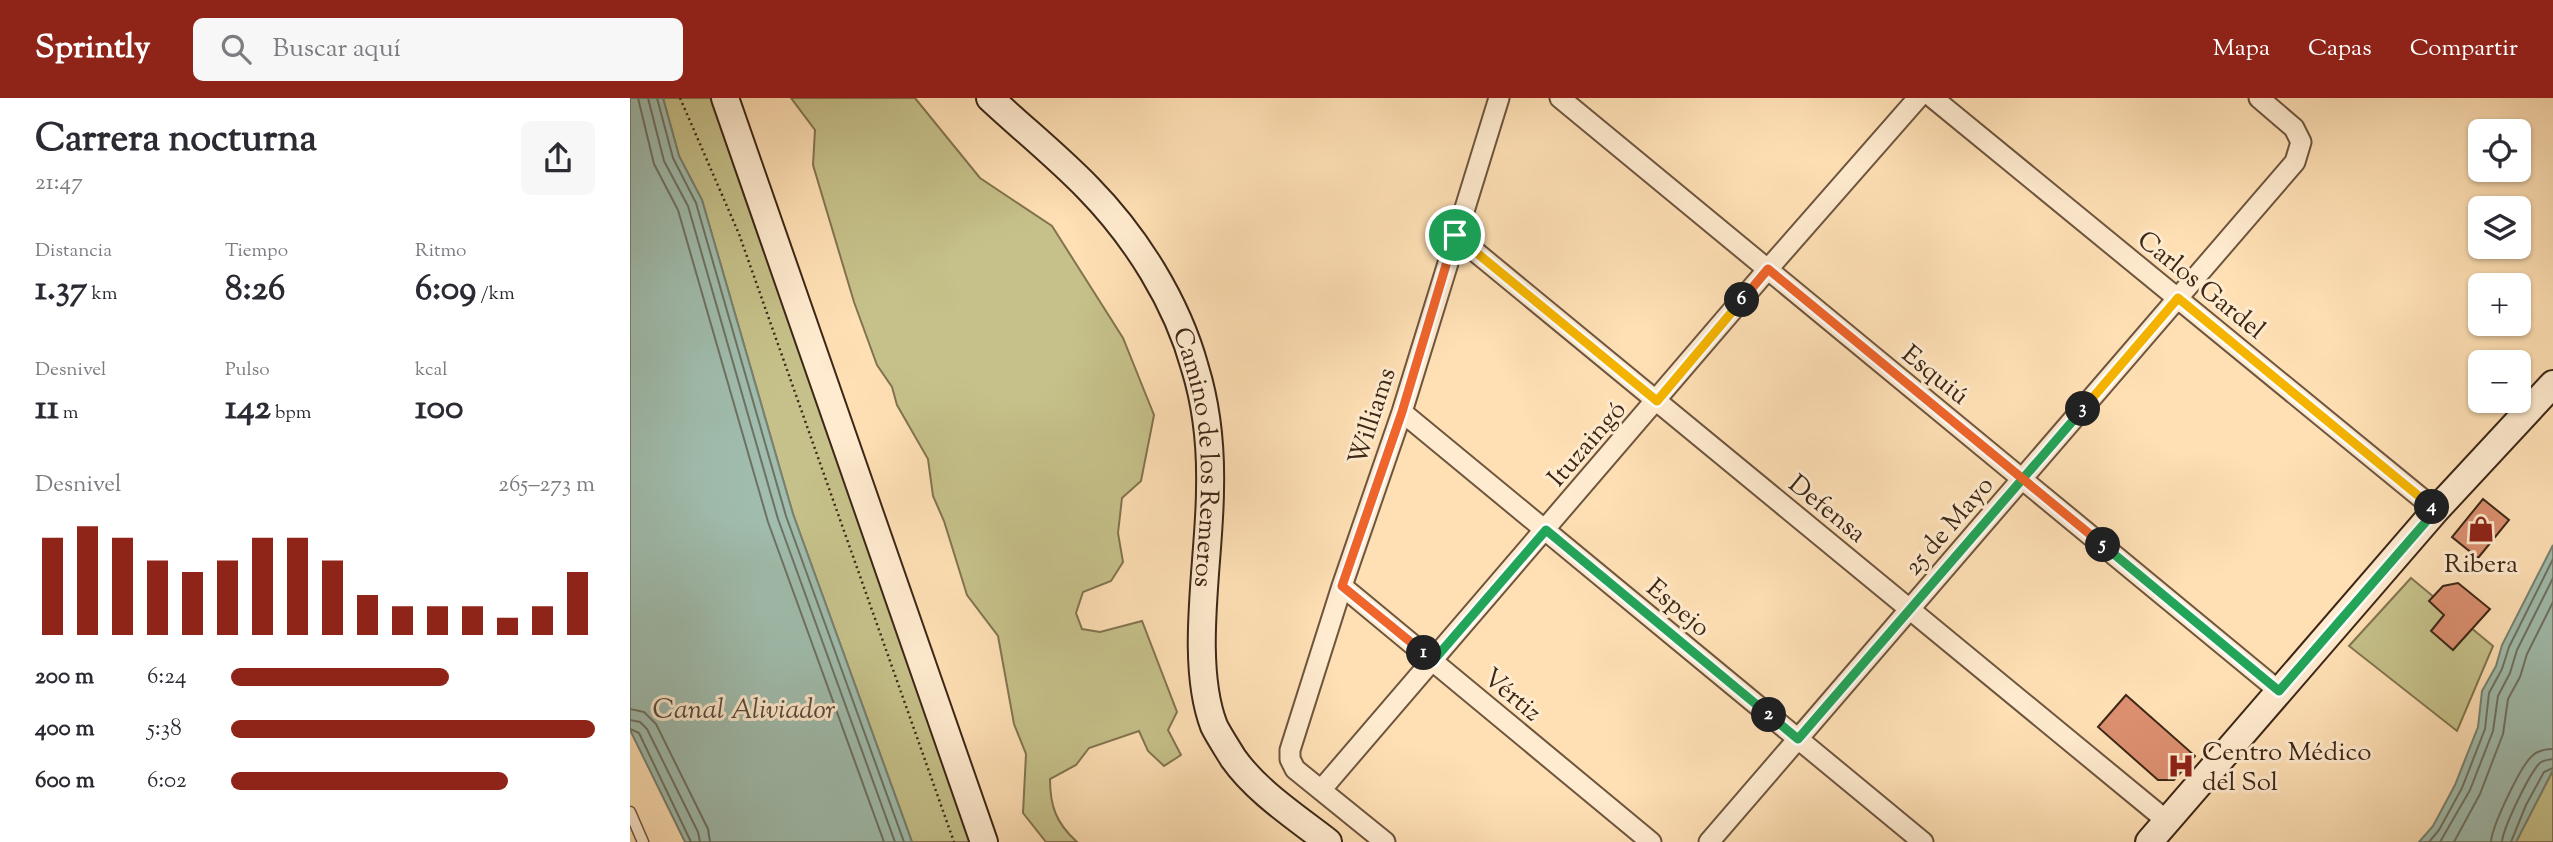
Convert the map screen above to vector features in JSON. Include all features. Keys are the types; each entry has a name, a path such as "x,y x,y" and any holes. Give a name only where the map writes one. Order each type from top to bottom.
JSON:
{"main road":[{"path":"725,98 984,842"},
{"name":"Camino de los Remeros","path":"990,98 1088,188 1123,228 1149,266 1184,336 1201,389 1209,442 1204,684 1215,726 1235,760 1264,791 1328,842"},
{"path":"2149,842 2436,510 2553,384"}],"street":[{"name":"Williams","path":"1321,790 1294,769 1290,750 1342,586 1402,412 1499,98"},
{"name":"Esquiú","path":"1560,98 2279,691"},
{"name":"Ituzaingó","path":"1321,790 1918,98"},
{"name":"Carlos Gardel","path":"1933,98 2436,510"},
{"name":"25 de Mayo","path":"1709,842 2295,162 2301,142 2294,128 2259,98"},
{"name":"Defensa","path":"1455,235 2167,821"},
{"name":"Espejo","path":"1402,412 1923,842"},
{"name":"Vértiz","path":"1342,586 1651,842"},
{"path":"1321,790 1385,842"}],"lane":[{"path":"630,812 643,842"}],"path":[{"path":"680,98 739,234 954,842"}],"shaded area":[{"path":"663,98 716,98 977,842 912,842 793,514 702,200 679,156"},
{"path":"791,98 915,98 980,178 1052,226 1123,338 1154,415 1141,481 1122,498 1118,533 1123,562 1111,581 1083,592 1076,613 1082,629 1100,632 1142,621 1177,712 1168,730 1181,755 1164,766 1148,751 1139,731 1089,748 1076,765 1050,779 1051,798 1059,821 1077,842 1046,842 1023,813 1026,754 1014,724 998,636 967,595 944,521 933,496 928,459 897,405 892,387 877,365 854,302 813,165 815,130"},
{"path":"2411,578 2493,646 2457,731 2349,646"},
{"path":"2553,770 2553,842 2516,842"}],"water":[{"name":"Canal Aliviador","path":"630,98 663,98 679,156 702,200 793,514 912,842 685,842 630,730"},
{"path":"2553,545 2553,770 2516,842 2419,842 2433,826 2455,785 2478,727 2482,691 2496,666 2502,645"}],"building":[{"name":"Ribera","path":"2483,499 2509,520 2478,558 2452,537"},
{"path":"2458,583 2490,609 2453,650 2431,631 2444,615 2429,601 2443,586"},
{"name":"Centro Médico del Sol","path":"2126,695 2195,756 2174,780 2158,780 2098,727"}],"place":[{"name":"Ribera","path":"2481,529"},
{"name":"Centro Médico del Sol","path":"2181,766"}],"route":[{"path":"1455,235 1402,412 1342,586 1433,661 1546,530 1798,739 2022,479 2074,419 2178,298 2436,510 2279,691 2215,638 2022,479 1959,427 1768,269 1657,401 1455,235"}]}
